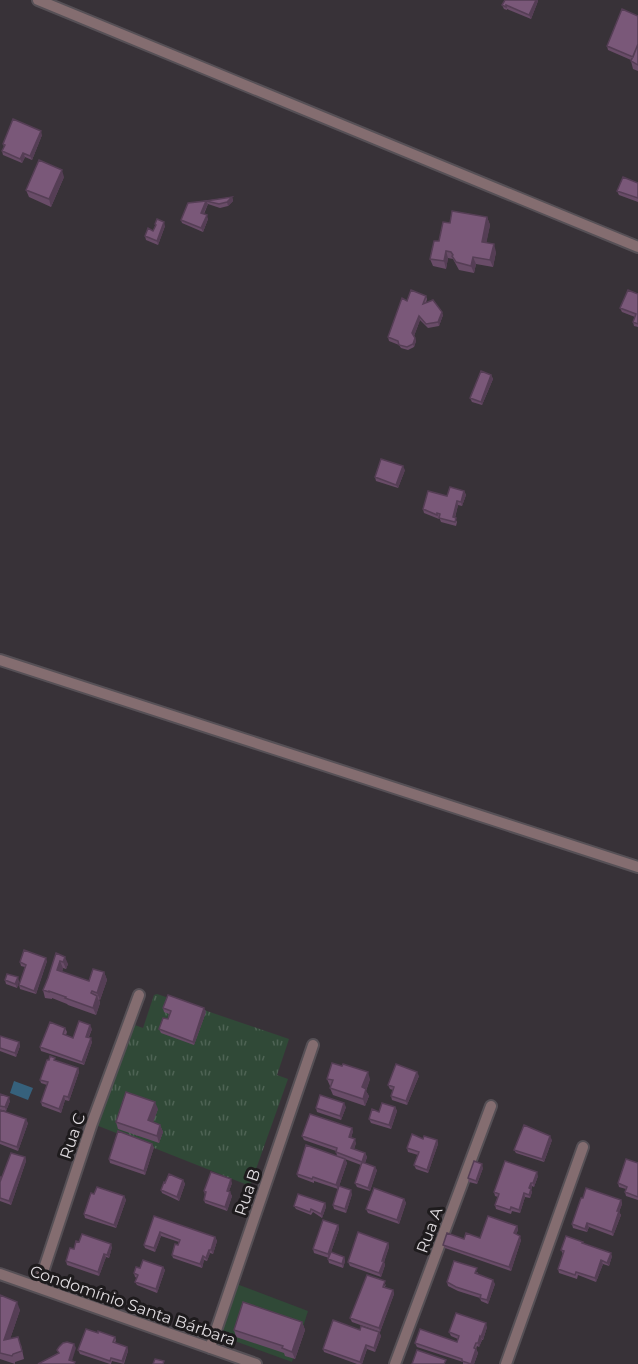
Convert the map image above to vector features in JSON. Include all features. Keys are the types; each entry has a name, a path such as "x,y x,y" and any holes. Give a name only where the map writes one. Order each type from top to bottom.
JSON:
{"street":[{"path":"38,0 638,247"},
{"path":"0,660 638,867"},
{"name":"Rua C","path":"38,1287 92,1123 139,995"},
{"name":"Rua B","path":"210,1348 313,1045"},
{"name":"Rua A","path":"395,1364 491,1106"},
{"path":"506,1364 583,1147"},
{"name":"Condomínio Santa Bárbara","path":"0,1274 256,1364"}],"green space":[{"path":"157,994 289,1039 277,1075 288,1079 250,1186 96,1125 132,1024 143,1028 154,995"},
{"path":"234,1283 308,1311 292,1362 218,1335"}],"water":[{"path":"14,1081 33,1088 28,1100 10,1093"}],"building":[{"path":"505,0 536,0 529,15 502,5"},
{"path":"622,9 638,16 638,44 633,57 607,46"},
{"path":"638,44 638,65 631,61"},
{"path":"13,119 41,131 30,156 23,153 20,159 2,151"},
{"path":"39,160 62,170 49,199 26,190"},
{"path":"623,177 638,183 638,198 617,191"},
{"path":"232,197 227,202 219,204 206,201"},
{"path":"206,201 201,213 207,215 201,228 181,220 188,203"},
{"path":"452,211 487,217 482,242 494,244 490,260 473,257 471,266 456,262 451,252 446,251 444,261 430,259 434,241 439,241 443,222 450,223"},
{"path":"157,219 164,222 157,241 145,236 148,228 153,231"},
{"path":"411,290 426,296 423,304 433,300 442,312 438,322 426,324 419,316 412,333 415,338 413,344 407,347 399,345 398,341 388,337 402,298 407,301"},
{"path":"628,290 638,294 638,324 633,322 636,314 620,308"},
{"path":"481,371 491,375 481,402 470,398"},
{"path":"381,459 403,466 396,485 375,477"},
{"path":"450,487 464,491 461,502 457,501 453,517 456,518 455,522 439,518 440,514 437,513 437,515 423,509 428,491 447,496"},
{"path":"24,950 46,958 34,991 19,985 26,965 20,962"},
{"path":"56,953 65,957 63,962 60,961 57,970 89,981 93,969 104,972 97,993 92,991 91,993 97,996 93,1008 43,990"},
{"path":"7,974 18,977 15,984 5,980"},
{"path":"168,995 204,1008 193,1042 159,1029 163,1018 168,1019 171,1011 163,1008"},
{"path":"79,1021 90,1025 86,1037 91,1038 82,1062 40,1047 50,1022 65,1028 63,1034 73,1038"},
{"path":"0,1036 19,1042 15,1053 0,1048"},
{"path":"50,1056 55,1058 54,1060 78,1068 68,1097 64,1096 59,1109 41,1102 48,1082 40,1080"},
{"path":"332,1063 368,1072 362,1087 366,1089 363,1099 330,1088 333,1080 327,1079"},
{"path":"396,1064 417,1072 406,1101 391,1096 394,1087 388,1085"},
{"path":"126,1092 155,1102 148,1120 160,1125 157,1136 116,1122"},
{"path":"0,1094 9,1097 5,1107 0,1106"},
{"path":"320,1095 344,1103 340,1116 316,1108"},
{"path":"382,1103 395,1107 389,1125 369,1119 372,1109 379,1112"},
{"path":"0,1110 26,1119 17,1147 0,1141"},
{"path":"310,1114 352,1128 349,1137 355,1139 351,1148 365,1153 362,1162 336,1152 337,1148 302,1136"},
{"path":"524,1125 550,1136 542,1159 514,1150"},
{"path":"118,1131 152,1144 144,1171 109,1159"},
{"path":"412,1134 423,1139 424,1136 437,1140 427,1170 414,1165 419,1152 407,1148"},
{"path":"306,1145 345,1159 336,1185 297,1174"},
{"path":"11,1153 25,1157 9,1201 0,1198 0,1182"},
{"path":"626,1159 638,1163 638,1197 625,1192 627,1187 618,1183"},
{"path":"474,1161 482,1164 476,1181 468,1178"},
{"path":"505,1161 537,1172 529,1188 531,1189 529,1195 524,1193 519,1210 511,1207 510,1210 495,1205 499,1194 494,1192"},
{"path":"362,1162 375,1167 368,1188 355,1183"},
{"path":"211,1172 231,1179 225,1207 204,1200 206,1192 204,1191"},
{"path":"169,1174 183,1180 177,1197 161,1190"},
{"path":"339,1186 351,1190 345,1209 333,1205"},
{"path":"97,1187 124,1196 114,1225 84,1214 91,1193 94,1194"},
{"path":"374,1188 404,1199 397,1220 366,1209"},
{"path":"586,1188 621,1200 612,1232 587,1223 585,1229 572,1224"},
{"path":"298,1194 325,1203 321,1214 311,1209 310,1212 294,1206"},
{"path":"154,1216 215,1237 206,1258 203,1256 200,1264 172,1255 175,1244 178,1245 180,1240 160,1232 154,1248 144,1245"},
{"path":"488,1216 517,1226 514,1233 520,1236 509,1267 443,1245 447,1233 464,1239 466,1233 480,1238"},
{"path":"323,1220 338,1225 328,1254 313,1249"},
{"path":"358,1232 388,1243 379,1273 348,1262"},
{"path":"82,1234 111,1244 107,1255 104,1254 98,1272 66,1261 70,1248 74,1249 76,1241 79,1242"},
{"path":"566,1236 611,1253 607,1263 601,1260 595,1278 576,1272 575,1275 558,1269"},
{"path":"331,1252 344,1257 342,1264 328,1259"},
{"path":"143,1260 163,1267 156,1289 135,1282 138,1275 134,1273 136,1267 140,1268"},
{"path":"454,1261 477,1268 475,1273 493,1280 487,1300 480,1298 481,1295 447,1282"},
{"path":"367,1275 385,1281 383,1287 393,1290 379,1328 350,1318"},
{"path":"0,1295 17,1302 4,1340 18,1337 22,1351 12,1356 0,1353"},
{"path":"243,1302 302,1322 292,1352 282,1348 283,1346 234,1330"},
{"path":"456,1313 486,1323 474,1348 476,1349 471,1364 415,1343 420,1329 457,1342 459,1336 449,1332"},
{"path":"333,1320 360,1330 361,1326 379,1332 374,1348 366,1345 360,1362 323,1349"},
{"path":"86,1329 115,1337 113,1342 127,1347 122,1361 111,1358 110,1361 78,1350"},
{"path":"67,1342 74,1344 69,1360 75,1362 74,1364 38,1364 59,1353 57,1350 59,1347"},
{"path":"417,1350 446,1360 444,1364 412,1364"},
{"path":"155,1359 164,1361 163,1364 153,1364"}]}
